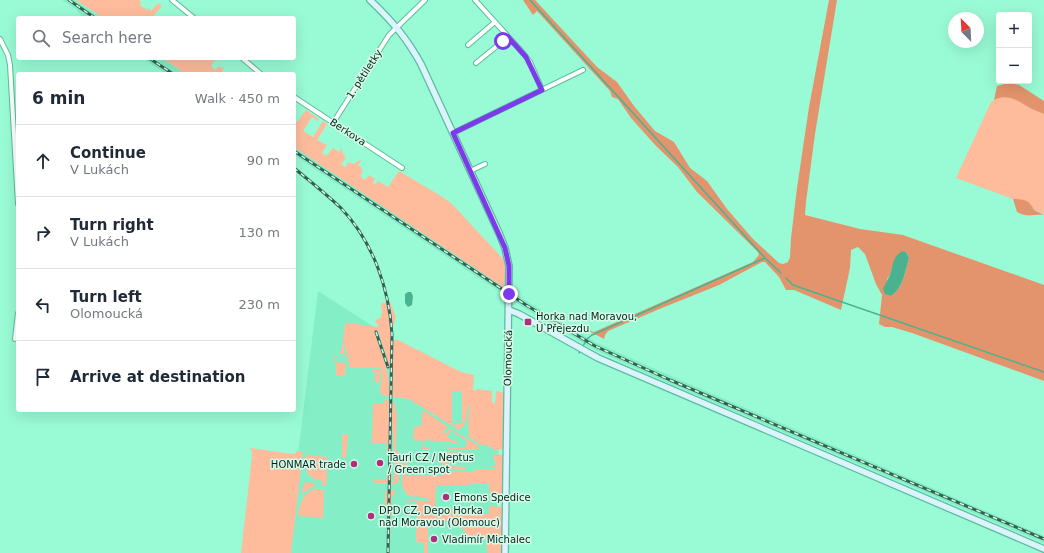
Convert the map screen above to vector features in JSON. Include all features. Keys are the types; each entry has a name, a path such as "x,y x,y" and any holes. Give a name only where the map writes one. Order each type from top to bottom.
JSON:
{"street":[{"path":"172,0 192,16"},
{"name":"Olomoucká","path":"370,0 397,27 421,64 505,248 509,266 505,553"},
{"name":"1. pětiletky","path":"333,123 389,35 425,0"},
{"path":"475,0 526,57 542,90"},
{"path":"468,45 495,22"},
{"path":"476,63 508,37"},
{"path":"0,39 8,55 10,65 16,169"},
{"path":"244,60 260,72"},
{"path":"453,133 583,70"},
{"name":"Berkova","path":"296,98 402,168"},
{"path":"470,171 485,164"},
{"path":"509,310 519,314 581,349 1044,548"}],"shaded area":[{"path":"62,0 75,0 99,16 81,16 76,9"},
{"path":"76,0 139,0 141,2 140,5 151,11 158,3 162,6 154,15 155,16 100,16"},
{"path":"523,0 535,0 597,67 617,82 634,106 655,131 674,142 690,168 707,181 727,209 753,239 779,263 783,264 788,262 790,257 797,188 809,107 829,0 837,0 815,134 805,215 860,229 903,235 1044,285 1044,381 912,333 892,327 885,327 879,324 882,295 876,284 865,254 858,247 851,250 850,268 841,310 794,290 786,290 779,277 765,262 762,262 719,285 608,331 604,339 587,330 594,332 753,262 759,255 758,252 697,192 678,167 656,146 631,118 618,99 612,97 610,91 537,11 533,15","holes":["904,251 909,258 903,279 898,289 891,296 887,279 891,273 892,267"]},
{"path":"145,60 165,60 183,72 163,72"},
{"path":"165,60 215,60 211,66 215,70 219,66 224,68 223,72 183,72"},
{"path":"1004,84 1019,85 1044,101 1044,114 1014,99 1005,97 994,100 997,86"},
{"path":"1007,97 1044,114 1044,214 1034,210 1031,204 1019,199 1013,199 956,178 991,102 998,98"},
{"path":"306,110 319,119 318,121 312,117 303,131 313,137 323,121 327,124 317,140 327,145 322,153 326,156 333,148 339,152 342,148 343,154 345,155 344,157 346,158 341,164 345,167 349,162 353,164 362,159 358,165 363,171 360,176 365,180 369,175 375,179 373,183 376,184 378,181 388,187 399,171 452,204 504,260 506,265 506,289 296,148 297,122"},
{"path":"296,147 528,302 597,343 1044,536 1044,543 668,383 593,349 524,308 296,156"},
{"path":"1013,199 1020,199 1028,202 1034,210 1044,215 1027,215 1017,212"},
{"path":"904,251 909,258 901,284 891,296 885,294 883,289 890,274 894,259 898,254"},
{"path":"318,291 385,334 386,344 499,407 497,553 286,553"},
{"path":"411,292 413,296 412,305 408,307 405,303 405,294"},
{"path":"390,302 396,317 392,329 390,329 391,344 393,344 393,340 398,340 461,372 474,375 473,390 476,391 477,389 492,391 492,402 495,404 496,391 505,393 504,449 494,450 490,446 481,445 469,437 468,420 470,406 468,407 466,420 463,426 458,430 455,428 455,423 462,423 462,391 452,391 452,423 454,427 412,401 404,398 392,397 393,373 391,373 378,331 376,332 384,356 390,397 380,393 382,371 379,384 378,381 377,384 375,382 375,372 372,372 372,369 381,369 382,365 381,368 349,368 349,355 347,361 347,356 344,354 336,354 334,363 335,354 340,353 342,348 345,324 379,327 375,321 381,317 381,303","holes":["346,341 346,352 349,355 344,352"]},
{"path":"336,362 346,363 345,376 336,376"},
{"path":"384,400 394,402 397,414 396,451 399,452 400,455 398,483 394,484 375,483 372,479 386,480 387,474 389,476 390,483 391,469 392,482 394,482 391,408 389,453 387,452 387,443 372,442 373,403 384,403"},
{"path":"423,410 448,427 443,432 445,434 450,429 478,445 479,450 448,449 465,448 467,441 451,431 447,437 453,441 457,441 457,443 423,440 423,448 430,449 422,449 422,441 413,440 414,427 421,426"},
{"path":"344,434 348,434 346,458 342,457 342,436"},
{"path":"250,448 292,454 296,453 296,451 303,452 291,553 241,553 252,456"},
{"path":"441,452 473,454 464,454 464,457 450,456 449,466 466,467 466,470 457,470 437,461"},
{"path":"405,453 410,456 410,462 407,462 407,469 403,469 402,461"},
{"path":"495,454 504,455 503,496 501,499 490,500 489,483 436,485 435,509 467,510 467,513 489,514 489,506 501,507 503,511 503,553 488,553 486,539 469,538 463,529 454,526 453,521 441,521 441,524 428,524 428,553 424,553 424,543 416,542 417,501 410,501 410,504 406,504 410,500 429,501 430,499 419,497 420,495 415,497 407,495 402,486 402,474 406,472 406,476 443,476 443,470 441,470 441,467 438,467 438,465 452,472 471,472 475,471 475,469 498,469 489,467 493,467 496,464 493,456"},
{"path":"306,455 327,457 327,478 325,487 322,485 322,481 312,478 307,472 305,465"},
{"path":"305,482 316,485 301,494"},
{"path":"315,489 324,491 323,520 322,518 298,516 304,496"},
{"path":"387,490 394,490 395,492 392,496 390,543 390,524 387,521 388,506 385,505 385,494"}],"waterway":[{"path":"530,0 765,258 781,273"},
{"path":"579,353 587,339 592,335 765,258"},
{"path":"786,278 793,285 1044,372"}],"railway":[{"path":"69,0 92,16"},
{"path":"152,60 170,72"},
{"path":"296,152 526,305 595,346 670,380 1044,539"},
{"path":"296,170 341,208 352,221 370,251 383,283 392,334 388,553"},
{"path":"376,332 388,367"}],"place":[{"name":"Horka nad Moravou, U Přejezdu","path":"528,322"},
{"name":"Tauri CZ / Neptus / Green spot","path":"380,463"},
{"name":"HONMAR trade","path":"354,464"},
{"name":"Emons Spedice","path":"446,497"},
{"name":"DPD CZ, Depo Horka nad Moravou (Olomouc)","path":"371,516"},
{"name":"Vladimír Michalec","path":"434,539"}],"route":[{"path":"503,41 508,37 524,54 530,62 542,90 453,133 505,248 509,266 509,294"}]}
